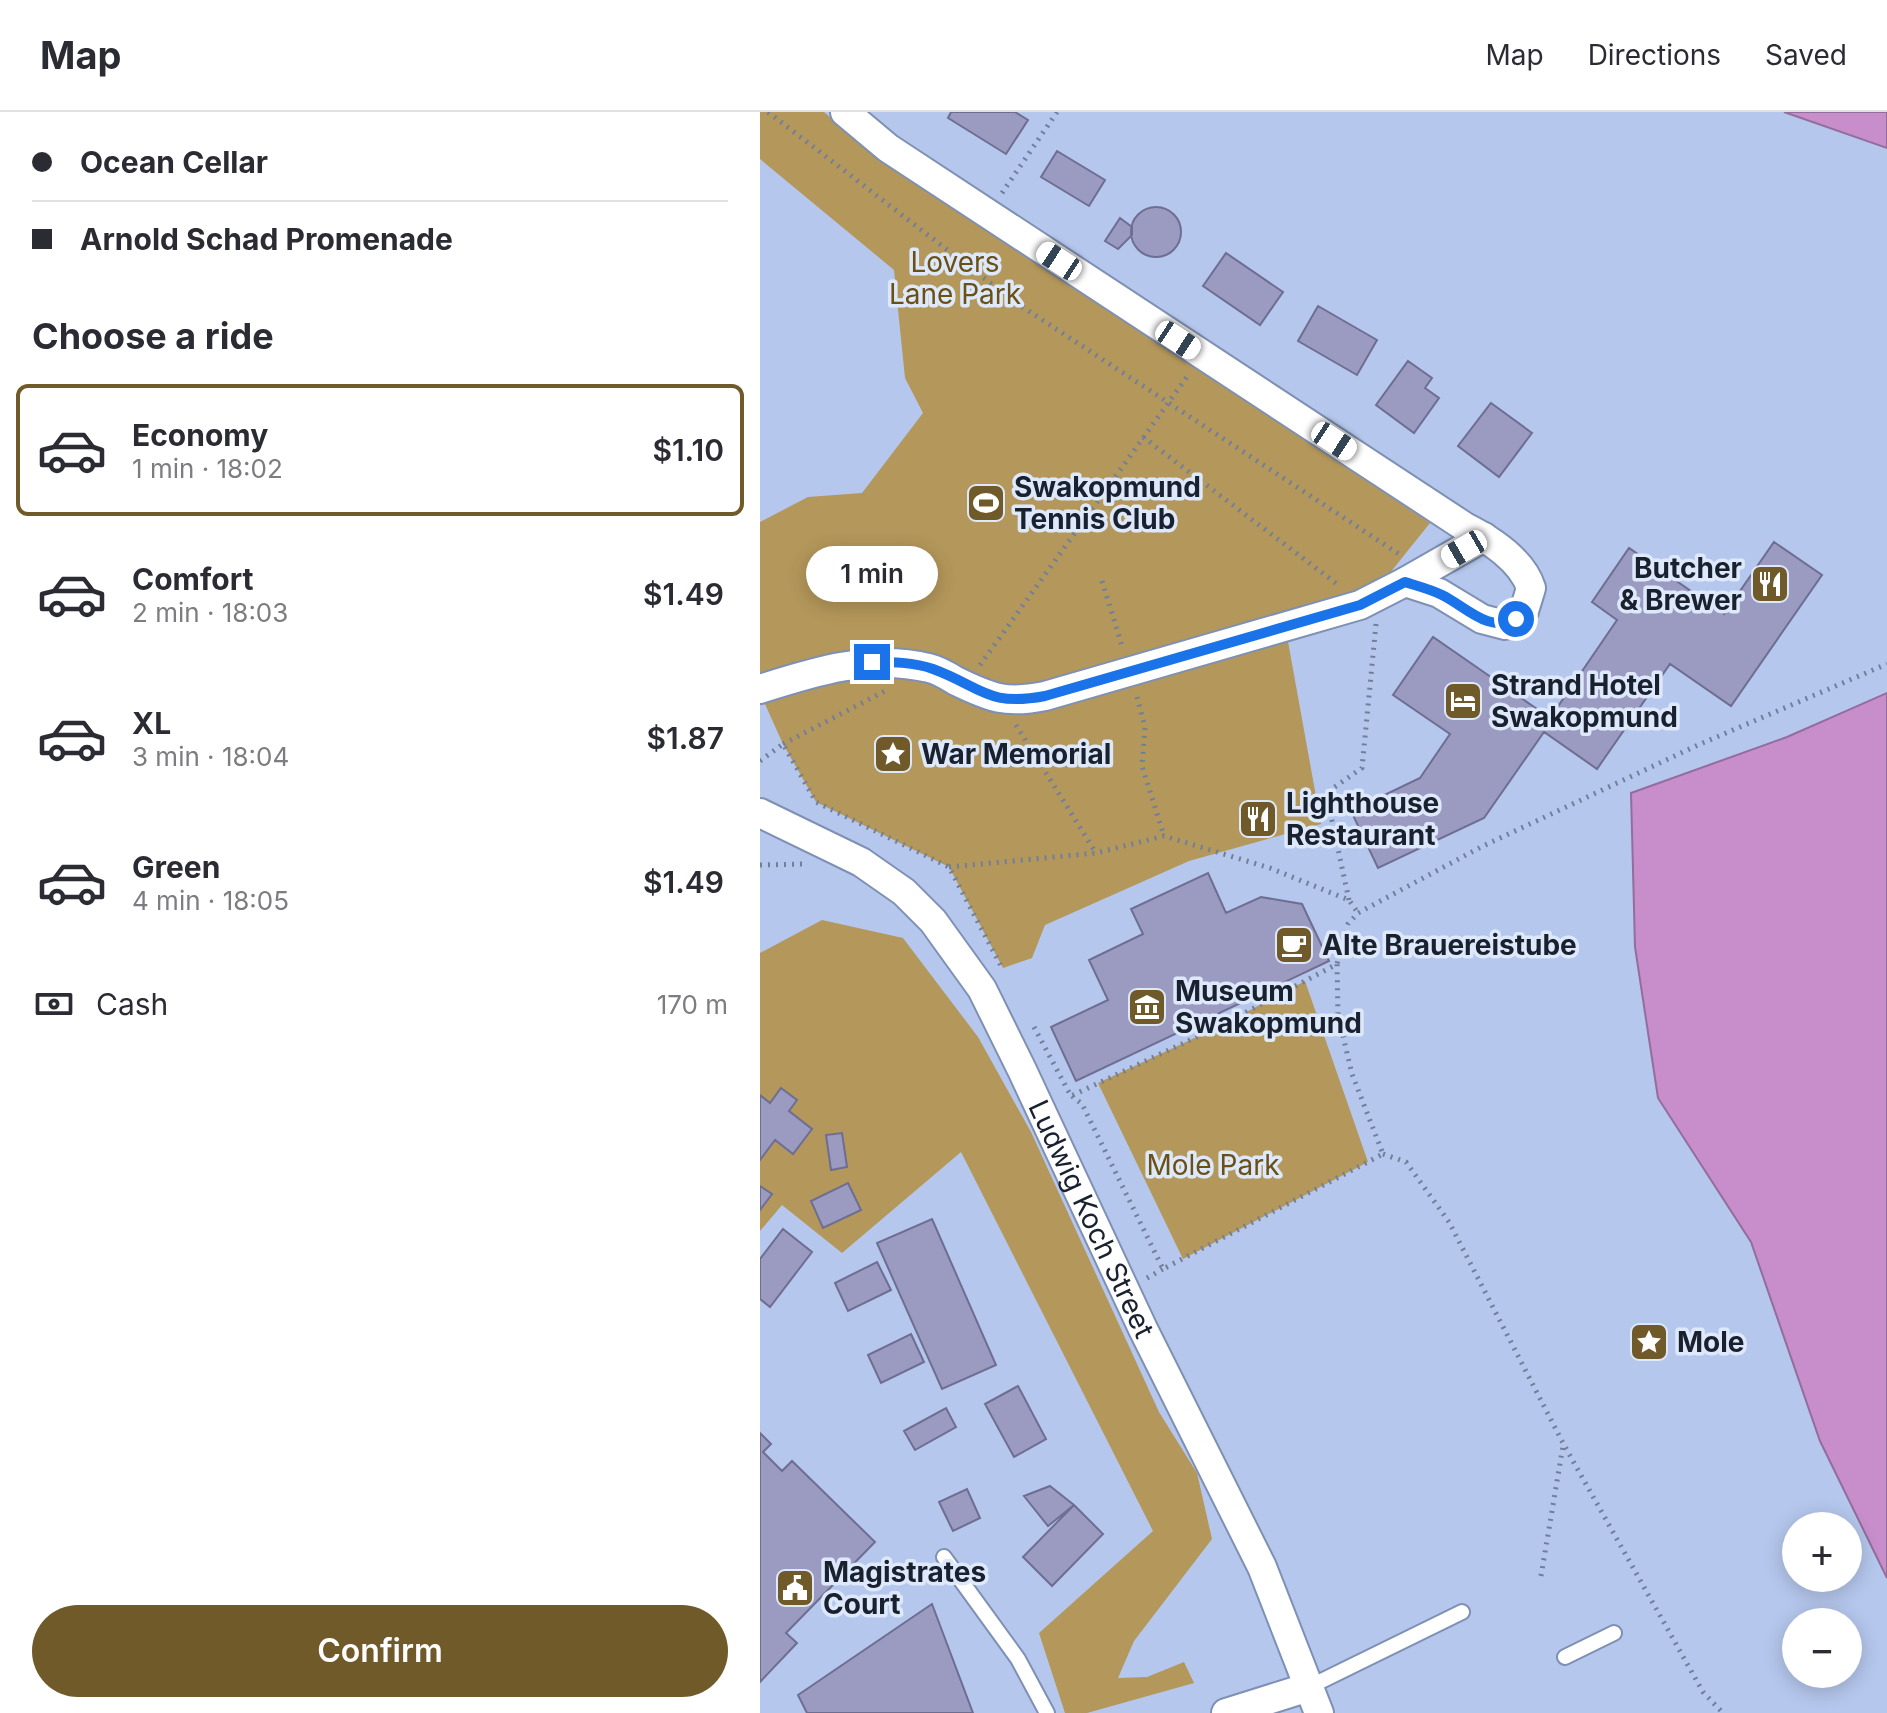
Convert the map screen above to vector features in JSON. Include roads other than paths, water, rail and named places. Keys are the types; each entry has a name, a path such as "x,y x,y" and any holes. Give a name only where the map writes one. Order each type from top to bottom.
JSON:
{"street":[{"path":"845,112 888,148 987,214 1484,537 1519,567 1531,588 1529,602 1516,619 1505,625 1497,625 1439,593 1405,582"},
{"path":"760,689 824,668 872,662 932,669 1004,701 1027,699 1360,605 1484,537"},
{"name":"Ludwig Koch Street","path":"760,813 861,862 904,892 933,921 982,989 1143,1329 1262,1567 1314,1700"},
{"path":"1226,1713 1314,1700"}],"lane":[{"path":"944,1557 1018,1659 1047,1713"},
{"path":"1314,1700 1462,1612"},
{"path":"1565,1657 1614,1633"}],"place":[{"name":"Swakopmund Tennis Club","path":"986,503"},
{"name":"Butcher & Brewer","path":"1770,584"},
{"name":"Strand Hotel Swakopmund","path":"1463,701"},
{"name":"War Memorial","path":"893,754"},
{"name":"Lighthouse Restaurant","path":"1258,819"},
{"name":"Alte Brauereistube","path":"1294,945"},
{"name":"Museum Swakopmund","path":"1147,1007"},
{"name":"Mole","path":"1649,1342"},
{"name":"Magistrates Court","path":"795,1588"}],"park label":[{"name":"Lovers Lane Park","path":"955,278"},
{"name":"Mole Park","path":"1213,1165"}]}
